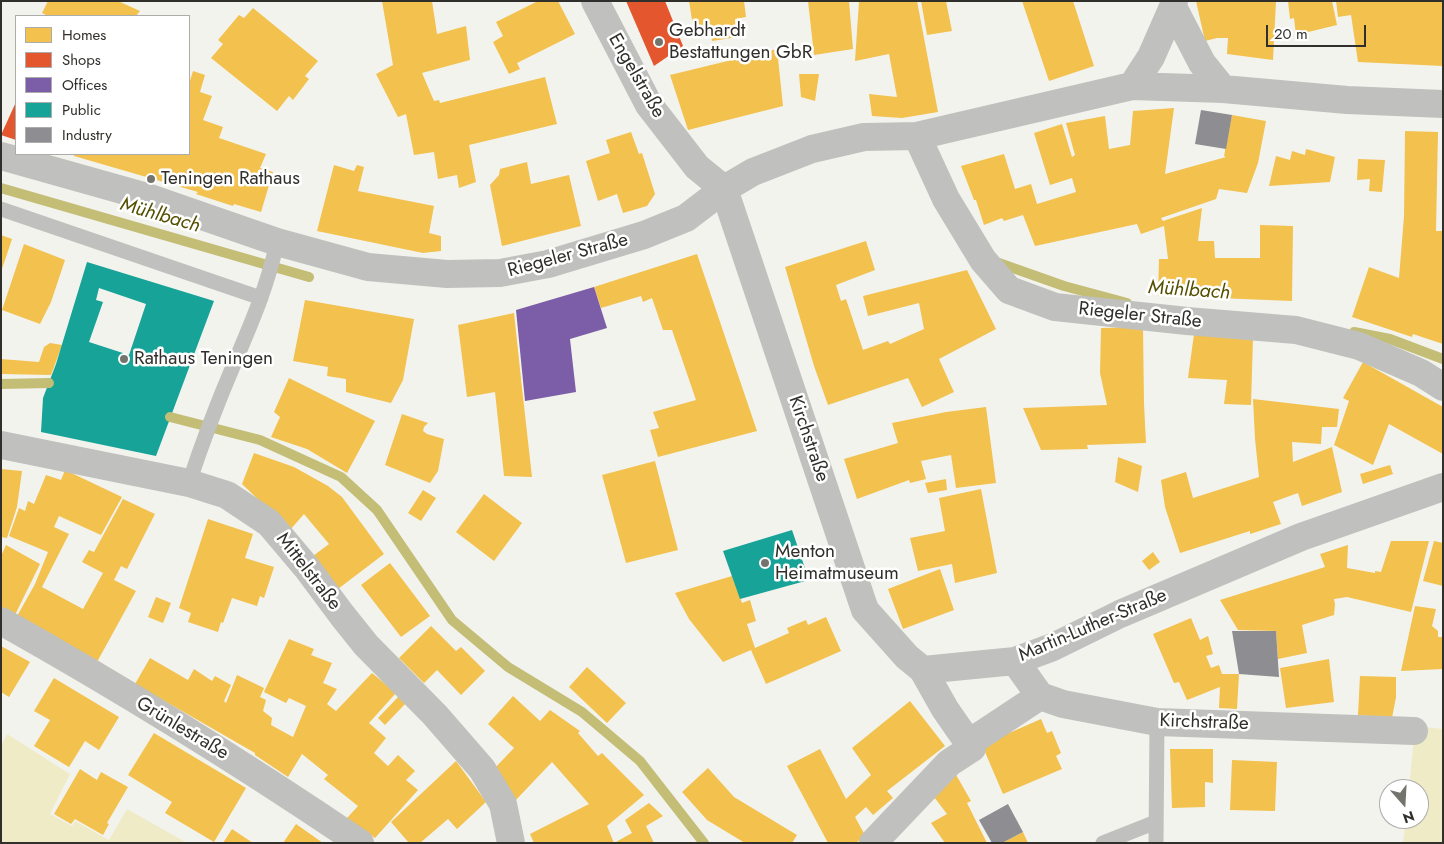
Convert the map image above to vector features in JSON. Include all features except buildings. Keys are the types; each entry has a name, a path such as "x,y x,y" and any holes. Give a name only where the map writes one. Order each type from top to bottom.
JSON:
{"street":[{"name":"Engelstraße","path":"596,1 649,106 697,166 724,189"},
{"path":"1132,86 1151,57 1173,4"},
{"path":"1173,4 1202,63 1223,89"},
{"name":"Riegeler Straße","path":"1,156 147,197 274,257 447,274 500,273 548,264 644,236 686,218 724,189 753,172 812,149 864,137 917,136 1132,86 1223,89 1347,100 1443,104"},
{"name":"Riegeler Straße","path":"917,136 946,199 983,260 1009,290 1055,307 1143,317 1296,330 1359,346 1421,373 1443,387"},
{"name":"Kirchstraße","path":"724,189 865,610 907,657 923,670"},
{"name":"Mittelstraße","path":"1,445 188,483 228,495 269,523 307,568 366,645 435,715 482,769 502,804 512,843"},
{"name":"Martin-Luther-Straße","path":"923,670 1015,660 1053,647 1120,614 1301,537 1443,487"},
{"name":"Grünlestraße","path":"1,621 64,656 267,780 360,843"},
{"path":"969,743 1040,696 1015,660"},
{"path":"873,843 950,764 972,748 945,709 923,670"},
{"name":"Kirchstraße","path":"1040,696 1063,704 1157,722 1414,731"}],"lane":[{"path":"1,209 261,298"},
{"path":"188,483 208,427 261,298 274,257"},
{"path":"1156,843 1157,722"},
{"path":"1103,843 1156,822"}],"shaded area":[{"path":"1415,726 1443,729 1443,843 1403,843 1405,829 1429,829 1429,779 1410,779"},
{"path":"7,734 70,774 50,814 72,826 75,821 109,840 127,809 187,843 1,843 1,746"}],"waterway":[{"name":"Mühlbach","path":"1,188 309,277"},
{"name":"Mühlbach","path":"996,262 1064,286 1127,303"},
{"name":"Mühlbach","path":"1354,332 1390,339 1443,359"},
{"path":"1,384 49,383"},
{"path":"170,417 260,440 341,477 377,510 452,620 508,667 582,712 640,761 704,843"}],"place":[{"name":"Gebhardt Bestattungen GbR","path":"659,42"},
{"name":"Teningen Rathaus","path":"151,179"},
{"name":"Rathaus Teningen","path":"124,359"},
{"name":"Menton Heimatmuseum","path":"765,563"}]}
